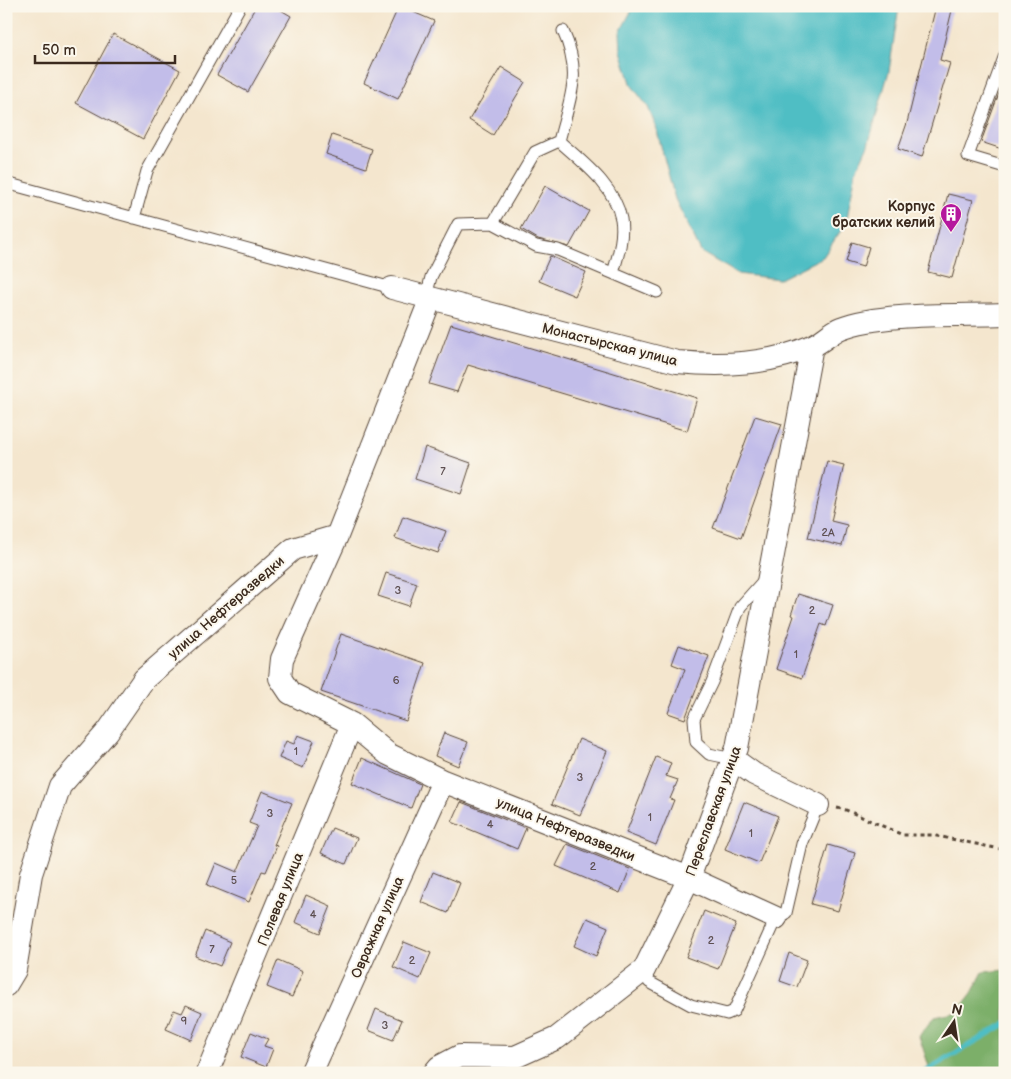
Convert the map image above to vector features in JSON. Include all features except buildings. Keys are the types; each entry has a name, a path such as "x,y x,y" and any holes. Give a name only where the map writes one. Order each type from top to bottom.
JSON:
{"street":[{"name":"Монастырская улица","path":"392,288 677,362 710,365 757,362 812,346 841,328 880,319 1005,314"},
{"path":"337,536 429,298"},
{"name":"Переславская улица","path":"434,1073 439,1067 460,1056 515,1057 557,1038 644,970 689,878 733,759 812,346"},
{"name":"улица Нефтеразведки","path":"337,536 282,659 280,678 290,693 352,724 388,754 443,780 689,878 776,918"},
{"name":"улица Нефтеразведки","path":"6,985 15,970 31,874 60,786 108,731 144,679 293,549 337,536"},
{"name":"Полевая улица","path":"208,1073 352,724"},
{"path":"733,759 754,774 818,806"},
{"name":"Овражная улица","path":"311,1073 443,780"}],"lane":[{"path":"134,218 147,171 240,6"},
{"path":"559,142 575,78 572,51 563,31"},
{"path":"1005,55 968,156 1005,167"},
{"path":"492,223 535,152 559,142"},
{"path":"559,142 589,167 611,195 621,219 620,237 613,273"},
{"path":"6,183 392,288"},
{"path":"429,298 431,277 458,224 492,223 536,246 558,250 657,292"},
{"path":"733,759 709,754 696,742 694,720 712,682 740,607 770,573"},
{"path":"644,970 649,982 668,994 697,1007 727,1014 734,1011 776,918 786,913 802,844 818,806"}],"path":[{"path":"818,806 846,810 903,835 932,835 1005,850"}],"green space":[{"path":"1005,970 1005,1073 931,1073 919,1036 934,1017 957,1012 972,993 983,972"}],"water":[{"path":"634,6 899,6 889,71 868,145 856,171 846,223 823,257 779,279 738,274 701,252 675,199 656,127 648,107 632,86 621,51 620,32"}],"waterway":[{"path":"922,1073 1005,1024"}],"place":[{"name":"Корпус братских келий","path":"951,233"}]}
